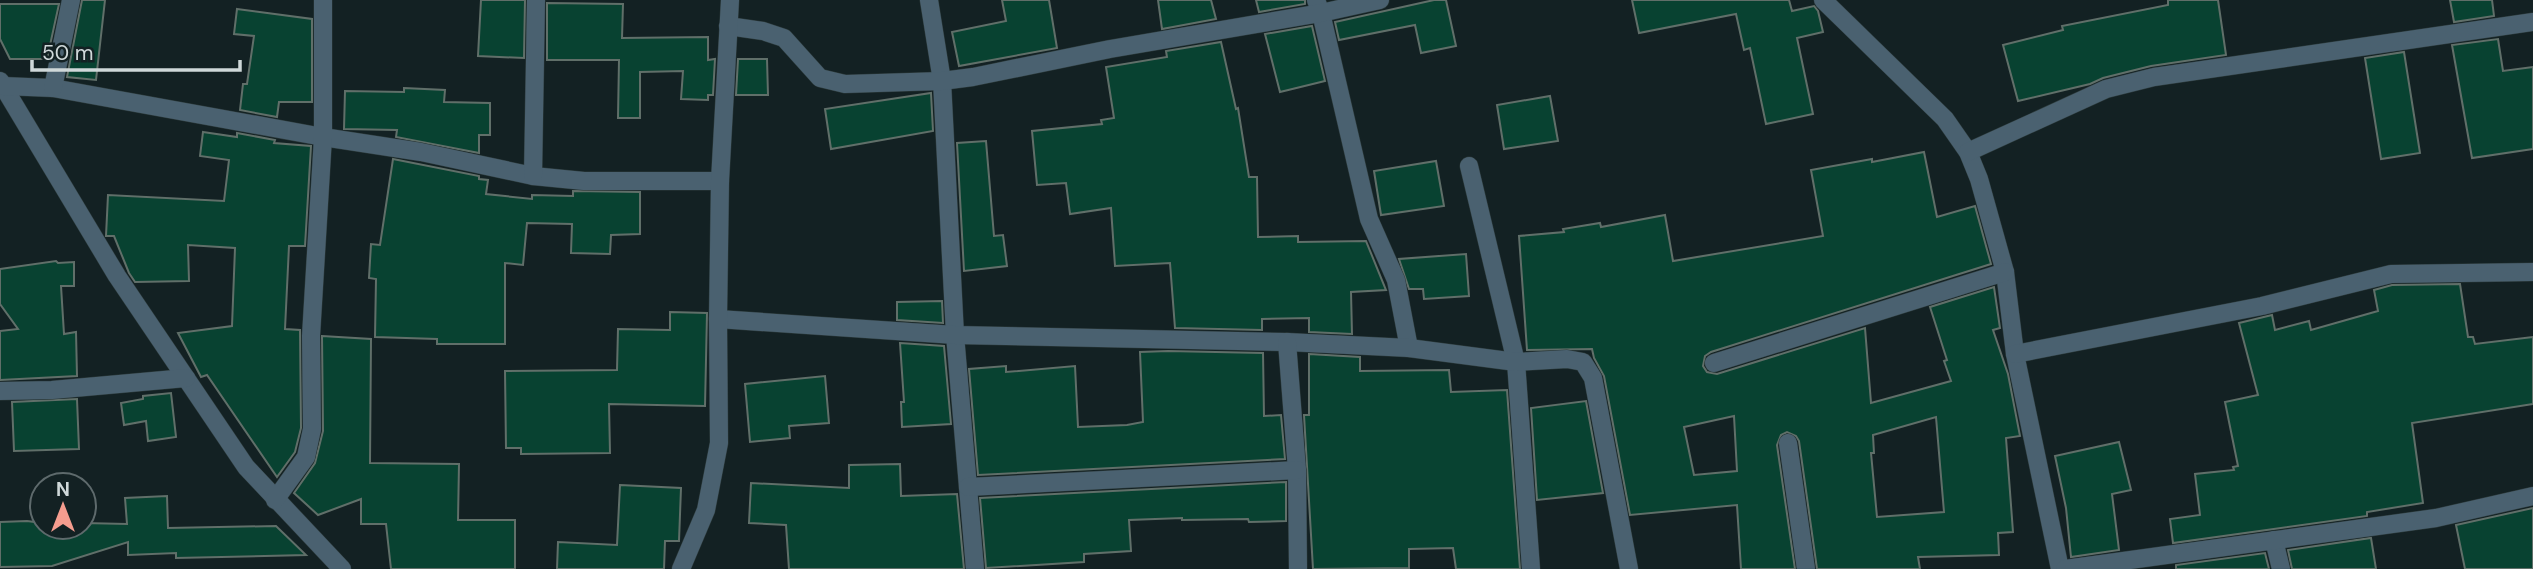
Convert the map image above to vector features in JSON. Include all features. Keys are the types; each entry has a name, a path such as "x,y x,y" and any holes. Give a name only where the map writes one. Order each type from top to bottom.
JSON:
{"street":[{"path":"53,88 71,0"},
{"path":"275,500 306,457 312,429 311,336 323,137 323,0"},
{"path":"533,176 536,0"},
{"path":"681,569 706,510 719,443 720,181 730,0"},
{"path":"929,0 942,81 955,335 975,569"},
{"path":"728,26 763,31 784,38 820,78 845,84 942,81 973,77 1319,6 1380,0"},
{"path":"1823,0 1945,119 1968,152 1979,179 2005,271 2015,354 2060,569"},
{"path":"1319,6 1369,219 1396,280 1409,348"},
{"path":"1968,152 2106,89 2154,77 2533,22"},
{"path":"1,84 53,88 421,152 533,176 584,181 720,181"},
{"path":"1,84 117,276 246,467 342,569"},
{"path":"1469,166 1516,362 1531,569"},
{"path":"1714,363 2005,271"},
{"path":"2015,354 2262,306 2391,274 2533,272"},
{"path":"718,318 955,335 1287,342 1409,348 1516,362 1567,359 1583,362 1593,377 1629,569"},
{"path":"1287,342 1297,470 1298,569"},
{"path":"0,391 52,390 186,379"},
{"path":"1788,443 1806,569"},
{"path":"968,487 1297,470"},
{"path":"2065,569 2436,518 2533,496"},
{"path":"2274,540 2281,569"}],"building":[{"path":"82,0 105,0 96,80 67,77"},
{"path":"481,0 525,0 524,58 478,56"},
{"path":"1002,0 1049,0 1057,48 959,66 952,32 1006,21"},
{"path":"1158,0 1211,0 1216,19 1162,29"},
{"path":"1256,0 1305,0 1305,4 1259,12"},
{"path":"1434,0 1446,0 1456,46 1421,53 1415,25 1339,40 1335,22"},
{"path":"1632,0 1789,0 1792,11 1814,6 1818,11 1823,32 1797,38 1813,114 1766,124 1750,48 1744,50 1736,14 1639,33"},
{"path":"2168,0 2218,0 2226,55 2151,66 2018,101 2003,45 2063,30 2062,26 2168,5"},
{"path":"2450,0 2492,0 2494,16 2454,22"},
{"path":"547,3 623,4 622,38 708,37 708,60 715,59 713,95 708,95 708,100 681,99 683,71 640,72 640,118 618,118 619,60 547,60"},
{"path":"0,4 59,4 47,59 10,59 0,39"},
{"path":"237,9 312,19 312,102 279,102 277,117 240,110 254,36 234,34"},
{"path":"1312,26 1325,81 1280,92 1265,34"},
{"path":"2498,39 2503,71 2533,67 2533,149 2472,158 2452,45"},
{"path":"1221,42 1236,109 1238,108 1249,177 1257,177 1258,237 1298,236 1298,242 1366,241 1386,290 1351,292 1352,334 1309,332 1309,318 1262,319 1262,330 1175,328 1170,263 1115,266 1111,208 1070,214 1066,183 1037,185 1032,131 1102,124 1101,120 1114,118 1106,67 1167,57 1166,51"},
{"path":"2404,52 2420,153 2381,159 2365,58"},
{"path":"738,59 767,59 768,95 736,95"},
{"path":"404,88 445,90 444,102 490,103 490,135 479,135 479,153 396,137 397,130 344,129 345,91 404,92"},
{"path":"931,93 933,131 831,149 825,109"},
{"path":"1550,96 1558,141 1504,149 1497,105"},
{"path":"203,132 237,137 237,133 275,140 274,143 311,146 305,246 289,246 285,329 300,330 301,428 295,452 277,477 207,375 201,377 178,333 232,326 235,248 188,245 189,281 135,282 114,236 106,236 108,195 224,201 229,160 200,156"},
{"path":"986,141 994,236 1003,235 1007,266 964,271 957,143"},
{"path":"1924,152 1937,217 1975,206 1991,264 1711,352 1705,356 1703,366 1707,372 1717,374 1865,328 1871,403 1951,381 1930,307 1994,287 2000,328 1993,330 2008,374 2020,436 2006,438 2013,532 1998,533 1999,555 1918,557 1920,569 1817,569 1799,441 1796,436 1787,432 1781,435 1777,445 1795,569 1741,569 1737,505 1630,515 1604,376 1592,349 1527,350 1519,236 1564,232 1563,229 1600,223 1601,227 1665,215 1673,261 1823,236 1811,170 1872,159 1872,162","holes":["1734,416 1737,471 1694,475 1684,427","1936,417 1944,512 1877,517 1871,453 1874,453 1873,435"]},
{"path":"393,159 479,176 479,179 488,180 486,194 532,199 532,195 573,196 573,191 640,192 640,234 611,235 610,254 571,253 572,224 527,223 523,265 505,263 505,344 437,344 437,339 375,337 376,279 369,278 371,244 380,245"},
{"path":"1436,161 1444,206 1381,215 1374,171"},
{"path":"1466,254 1469,296 1424,299 1423,289 1409,289 1399,259"},
{"path":"56,261 74,262 74,286 61,286 64,334 76,332 77,376 0,380 0,331 18,329 0,304 0,269"},
{"path":"2460,284 2468,337 2473,337 2475,344 2533,337 2533,404 2412,423 2423,503 2367,512 2367,516 2173,543 2170,519 2200,515 2195,474 2234,470 2233,467 2238,466 2225,402 2258,395 2239,323 2272,315 2275,330 2309,321 2311,330 2378,311 2374,290 2392,285"},
{"path":"942,301 943,323 897,320 897,302"},
{"path":"670,312 707,313 705,406 609,404 610,453 521,454 521,448 506,448 505,371 617,370 618,329 670,330"},
{"path":"322,336 371,339 370,463 459,464 458,520 515,520 515,569 391,569 386,524 361,524 361,499 318,515 294,493 315,463 323,431"},
{"path":"900,343 944,346 951,424 902,427 901,402 904,402"},
{"path":"1140,352 1263,353 1264,416 1281,415 1285,459 978,475 969,369 1006,366 1006,372 1075,366 1078,427 1127,425 1143,422"},
{"path":"1309,354 1360,357 1360,371 1449,370 1451,392 1507,390 1520,569 1456,569 1453,548 1409,549 1409,568 1313,569 1304,415 1309,415"},
{"path":"825,376 829,423 789,426 790,438 750,442 745,384"},
{"path":"171,393 176,437 148,441 146,421 124,425 121,403 143,399 143,396"},
{"path":"77,399 79,449 14,451 12,402"},
{"path":"1586,401 1603,493 1537,500 1531,408"},
{"path":"2119,442 2131,490 2112,494 2119,550 2071,557 2066,508 2055,456"},
{"path":"900,464 901,496 957,494 964,569 789,569 786,525 749,523 751,483 849,488 849,465"},
{"path":"1286,482 1286,521 1182,518 1129,520 1131,551 1084,554 1084,562 986,568 980,498"},
{"path":"620,485 681,488 679,541 665,541 664,569 557,569 558,542 617,545"},
{"path":"167,496 168,528 276,526 306,555 176,558 176,553 128,555 128,542 52,566 0,567 0,522 28,521 28,541 98,541 98,523 127,524 125,498"},
{"path":"2533,508 2533,569 2465,569 2456,525"},
{"path":"2371,538 2376,569 2292,569 2288,550"},
{"path":"2265,553 2269,569 2176,569 2176,565"}]}
